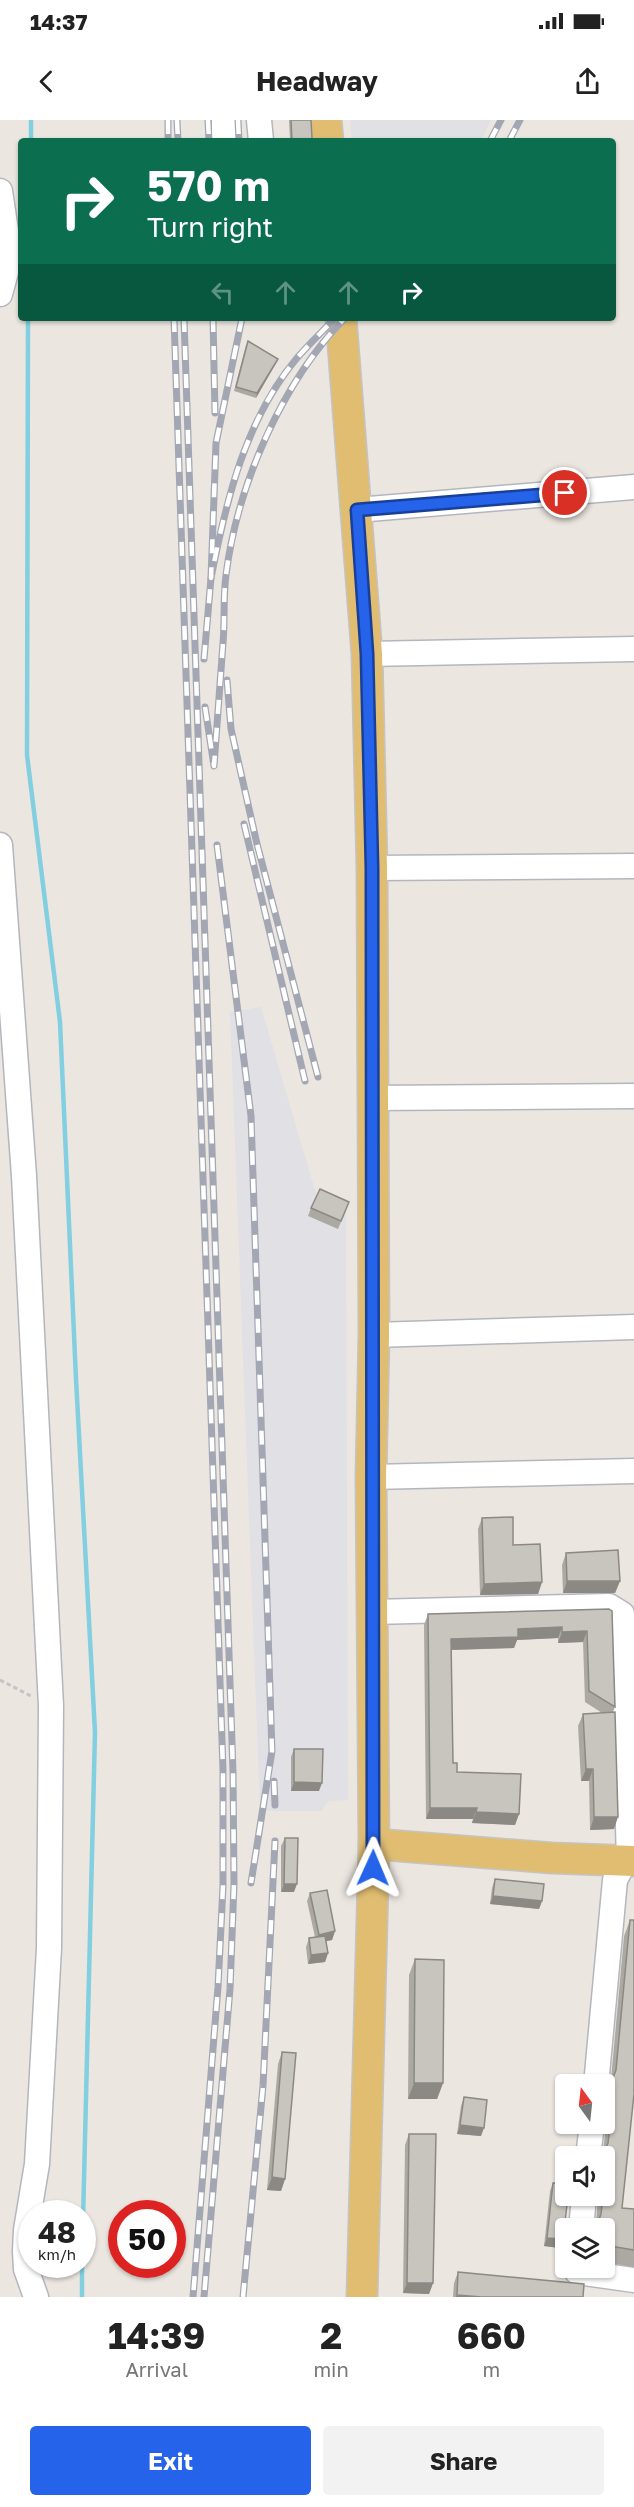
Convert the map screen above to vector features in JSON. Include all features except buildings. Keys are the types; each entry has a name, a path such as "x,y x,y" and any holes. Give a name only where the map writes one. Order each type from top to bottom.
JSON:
{"main road":[{"path":"326,120 328,138"},
{"path":"341,321 367,654 372,868 371,1098 374,1335 371,1477 374,1844 362,2297"},
{"path":"374,1844 552,1858 627,1870"}],"street":[{"path":"224,120 224,138"},
{"path":"259,120 261,138"},
{"path":"0,191 10,257 4,278"},
{"path":"357,510 634,487"},
{"path":"367,654 634,649"},
{"path":"0,845 24,1176 51,1706 49,1948 37,2164 26,2230 25,2251 26,2269 36,2297"},
{"path":"372,868 634,866"},
{"path":"371,1098 634,1096"},
{"path":"374,1335 634,1327"},
{"path":"371,1477 634,1471"},
{"path":"373,1612 609,1606 622,1614 627,1870 598,2074"},
{"path":"615,2277 634,2280"}],"path":[{"path":"0,1680 51,1706"}],"shaded area":[{"path":"350,120 491,120 482,138 352,138"},
{"path":"261,1007 317,1197 346,1210 348,1800 329,1801 321,1811 260,1811 230,1012"}],"waterway":[{"path":"31,120 31,138"},
{"path":"28,321 27,755 60,1022 95,1732 83,2200"},
{"path":"82,2278 82,2297"}],"railway":[{"path":"168,120 168,138"},
{"path":"177,120 178,138"},
{"path":"208,120 209,138"},
{"path":"238,120 239,138"},
{"path":"492,138 501,120"},
{"path":"511,138 520,120"},
{"path":"174,321 223,1770 223,1886 218,1987 193,2297"},
{"path":"184,321 233,1772 234,1884 230,1989 204,2297"},
{"path":"213,321 215,413"},
{"path":"241,321 216,443 211,578 231,491 251,435 279,382 297,358 332,321"},
{"path":"205,707 214,766 224,635 225,583 240,506 266,437 283,404 301,373 342,321"},
{"path":"204,659 211,578"},
{"path":"227,680 231,729 257,844 318,1077"},
{"path":"244,824 305,1081"},
{"path":"217,845 251,1116 272,1751 251,1883"},
{"path":"274,1781 275,1805"},
{"path":"243,2297 263,2086 275,1841"}],"route":[{"path":"373,1868 372,868 367,654 357,510 565,493"}]}
